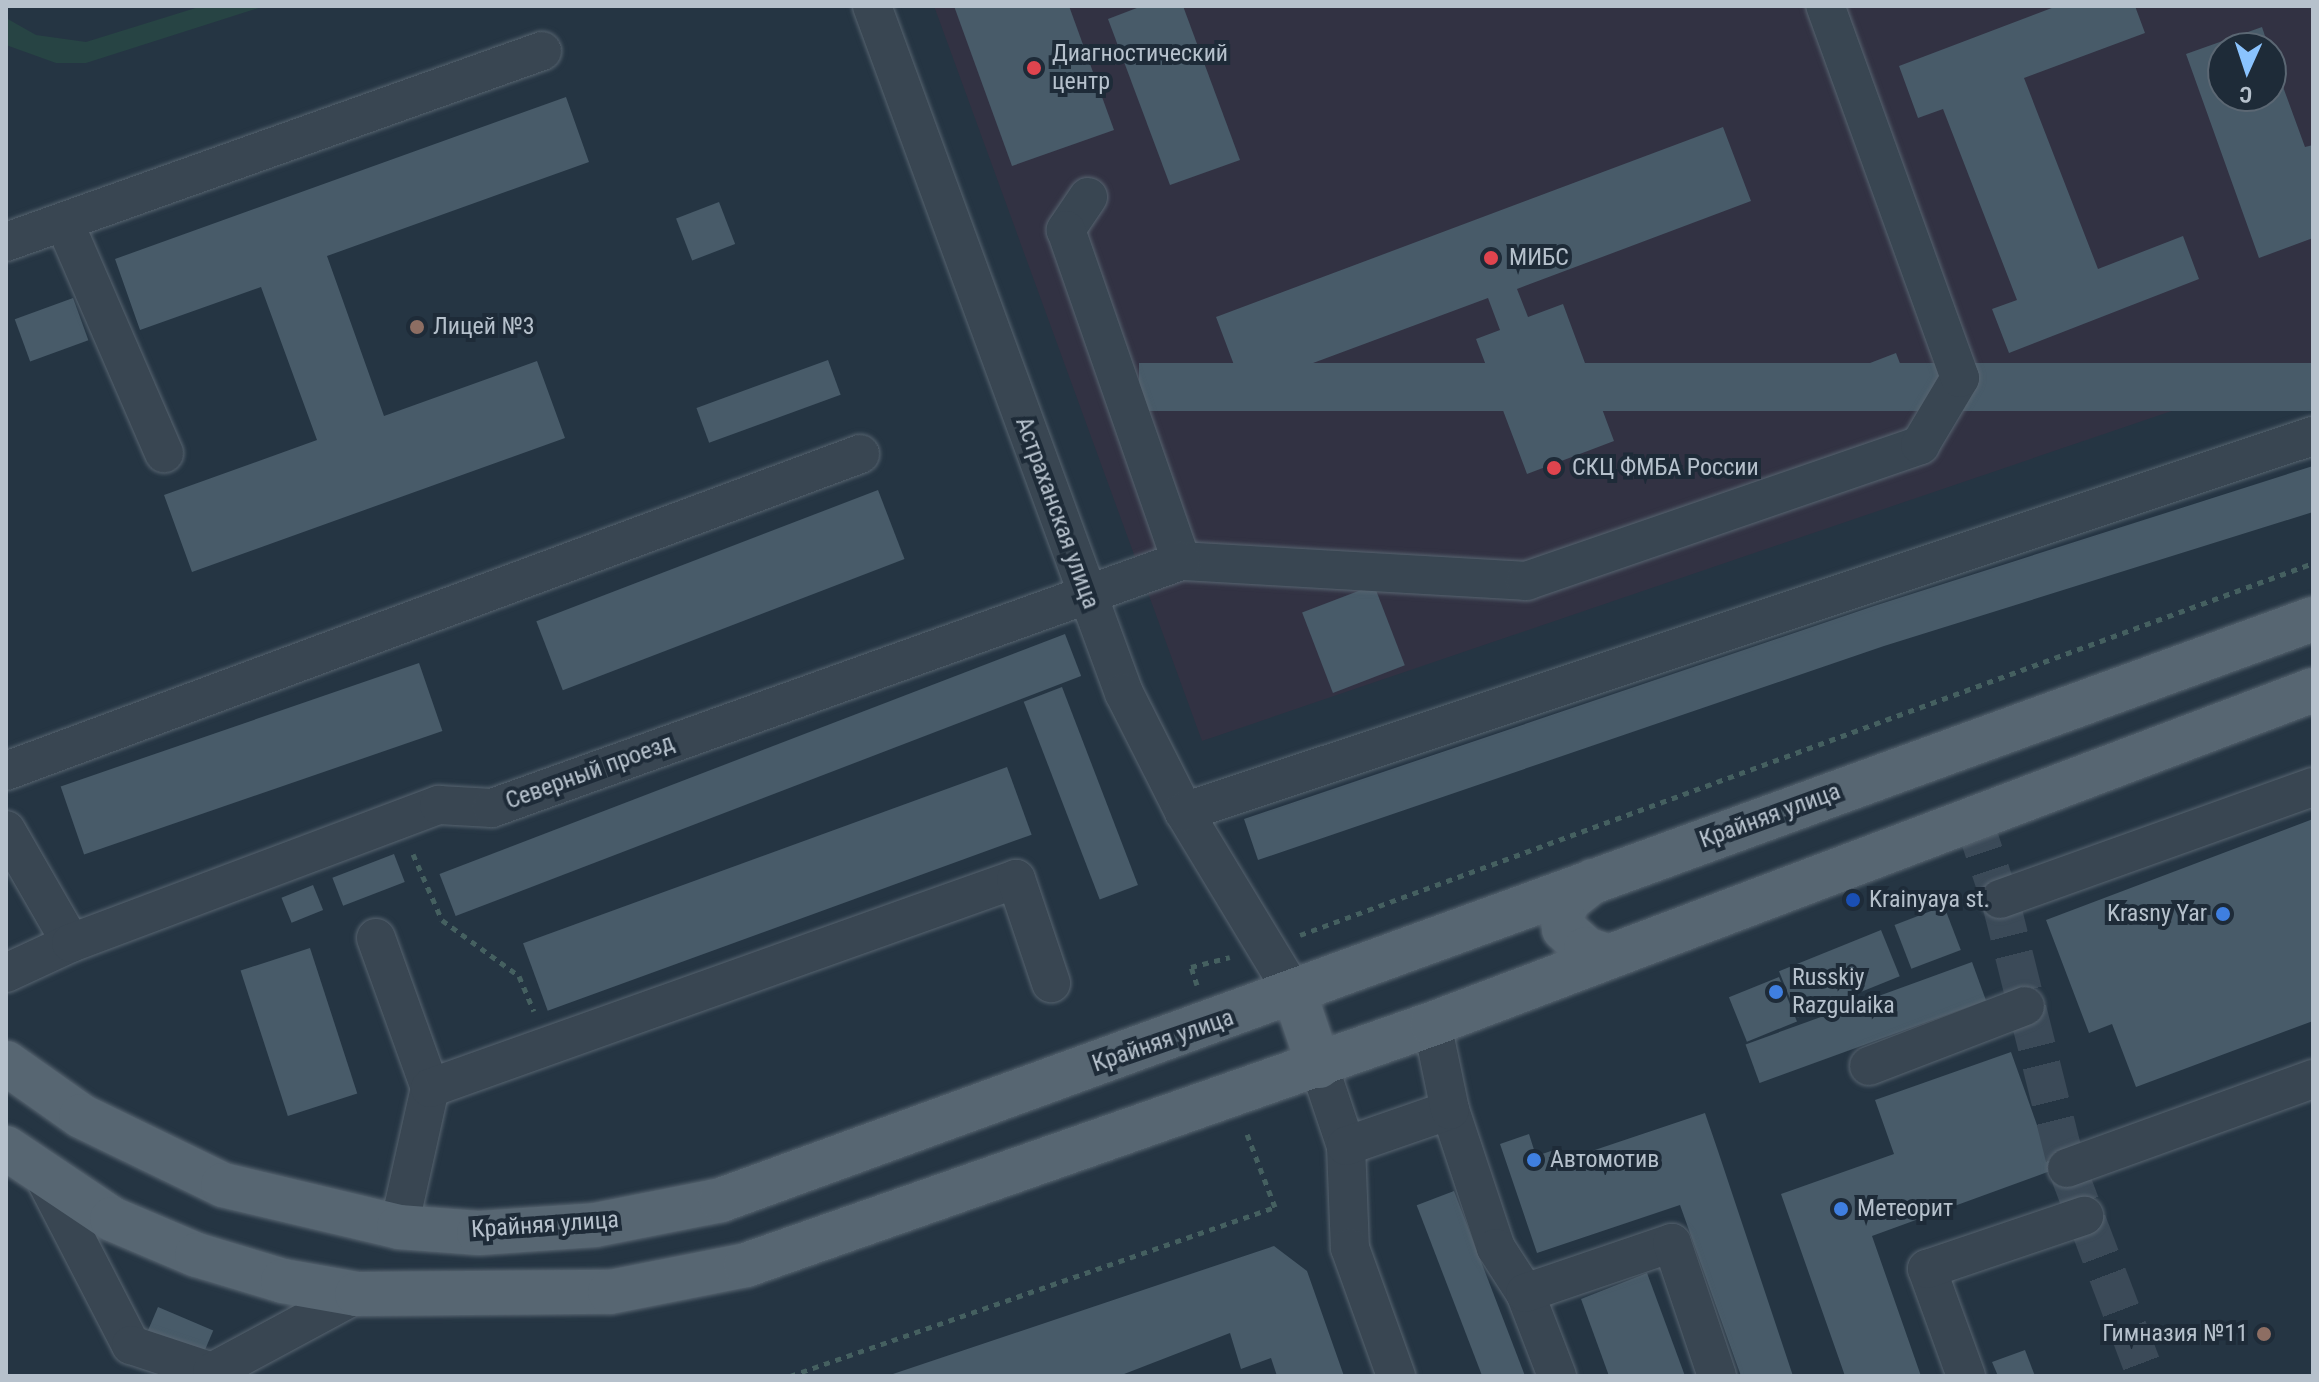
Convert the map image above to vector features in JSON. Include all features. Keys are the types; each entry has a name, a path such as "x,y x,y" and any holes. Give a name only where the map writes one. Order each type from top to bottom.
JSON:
{"main road":[{"name":"Крайняя улица","path":"6,1063 81,1116 223,1185 399,1227 479,1233 595,1225 721,1200 848,1150 1295,995 1593,881 2313,619"},
{"path":"24,1159 112,1219 197,1255 283,1281 357,1294 610,1292 746,1265 1319,1066 2313,690"},
{"path":"1593,881 1569,900 1562,914 1564,929 1586,949 1606,956"},
{"path":"1295,995 1319,1066"}],"street":[{"name":"Астраханская улица","path":"872,6 1085,594 1124,693 1184,812 1295,995"},
{"path":"1088,197 1066,230 1181,561 1526,581 1920,445 1960,378 1825,6"},
{"path":"6,242 542,51"},
{"path":"64,222 164,453"},
{"path":"1184,812 2313,436"},
{"path":"6,771 860,454"},
{"name":"Северный проезд","path":"6,973 71,943 439,805 492,808 1181,561"},
{"path":"2000,899 2313,787"},
{"path":"6,830 71,943"},
{"path":"430,1088 1016,879 1051,983"},
{"path":"376,938 430,1088 399,1227"},
{"path":"1869,1066 2025,1006"},
{"path":"1432,1024 1450,1110 1496,1248 1525,1293 1557,1376"},
{"path":"1319,1066 1346,1146 1350,1248 1396,1376"},
{"path":"2067,1168 2313,1079"},
{"path":"1346,1146 1450,1110"},
{"path":"24,1159 131,1345 212,1372 357,1294"},
{"path":"1966,1376 1927,1269 2084,1216"},
{"path":"1525,1293 1672,1243 1717,1376"}],"path":[{"path":"1191,967 1264,948 2313,563"},
{"path":"398,820 442,920 519,976 548,1046"},
{"path":"790,1376 1275,1207 1247,1134"}],"shaded area":[{"name":"СКЦ ФМБА России","path":"934,6 2313,6 2313,363 1202,741"}],"green space":[{"path":"202,6 265,6 86,63 56,63 6,45 6,18 36,35 86,42"}],"building":[{"name":"Диагностический центр","path":"954,6 1069,6 1114,130 1012,166"},
{"path":"1142,6 1183,6 1240,160 1170,185 1108,19"},
{"path":"2057,6 2135,6 2145,33 2024,78 2098,269 2183,236 2199,279 2009,353 1992,309 2017,300 1943,109 1918,118 1899,66"},
{"path":"2207,47 2207,112 2287,112 2287,98 2305,147 2313,145 2313,238 2259,258 2186,54"},
{"path":"566,97 589,162 327,256 384,416 537,361 565,438 192,572 164,495 317,440 261,287 140,330 115,259"},
{"path":"1723,127 1751,201 1517,289 1528,317 1563,304 1614,441 1527,474 1476,339 1500,330 1488,298 1243,389 1216,317"},
{"path":"719,202 735,244 692,260 676,218"},
{"path":"73,298 88,340 30,361 15,319"},
{"path":"1896,353 1910,390 1866,408 1851,370"},
{"path":"828,360 841,395 709,443 696,408"},
{"path":"1139,363 2313,363 2313,411 1139,411"},
{"path":"2313,466 2313,512 1884,646 1258,860 1244,819 1874,606"},
{"path":"878,490 905,559 563,690 536,621"},
{"path":"1374,585 1405,665 1333,693 1302,613"},
{"path":"1065,634 1081,676 456,916 440,874"},
{"path":"419,663 442,731 84,854 61,786"},
{"path":"1062,687 1138,885 1100,900 1024,702"},
{"path":"1007,767 1032,835 548,1011 523,943"},
{"path":"2313,819 2313,1021 2136,1087 2112,1024 2089,1033 2046,920"},
{"path":"394,854 405,882 343,906 332,878"},
{"path":"313,885 323,910 292,923 281,898"},
{"path":"1944,906 1961,950 1911,969 1895,925"},
{"path":"1881,930 1900,976 1798,1018 1779,971"},
{"path":"310,948 357,1094 288,1116 241,971"},
{"path":"1972,962 1986,1001 1760,1083 1746,1044"},
{"path":"1779,977 1797,1022 1747,1042 1729,997"},
{"path":"2011,1052 2053,1170 1872,1236 1921,1376 1845,1376 1781,1194 1894,1154 1875,1100"},
{"path":"1705,1113 1793,1376 1741,1376 1680,1205 1537,1253 1500,1144 1529,1134 1536,1156 1557,1149 1562,1161"},
{"path":"1454,1191 1525,1376 1482,1376 1417,1205"},
{"path":"1274,1246 1307,1271 1344,1376 1277,1376 1271,1358 1241,1369 1230,1333 1119,1376 887,1376"},
{"path":"1647,1273 1685,1376 1609,1376 1581,1299"},
{"path":"158,1307 213,1330 202,1358 146,1335"},
{"path":"2025,1350 2035,1376 1998,1376 1992,1362"}],"tunnel":[{"path":"1972,816 2000,899 2067,1168 2146,1376"}],"place":[{"name":"Диагностический центр","path":"1034,68"},
{"name":"МИБС","path":"1491,258"},
{"name":"Лицей №3","path":"417,327"},
{"name":"СКЦ ФМБА России","path":"1554,468"},
{"name":"Krainyaya st.","path":"1853,900"},
{"name":"Krasny Yar","path":"2223,914"},
{"name":"Russkiy Razgulaika","path":"1776,992"},
{"name":"Автомотив","path":"1534,1160"},
{"name":"Метеорит","path":"1841,1209"},
{"name":"Гимназия №11","path":"2264,1334"}]}
